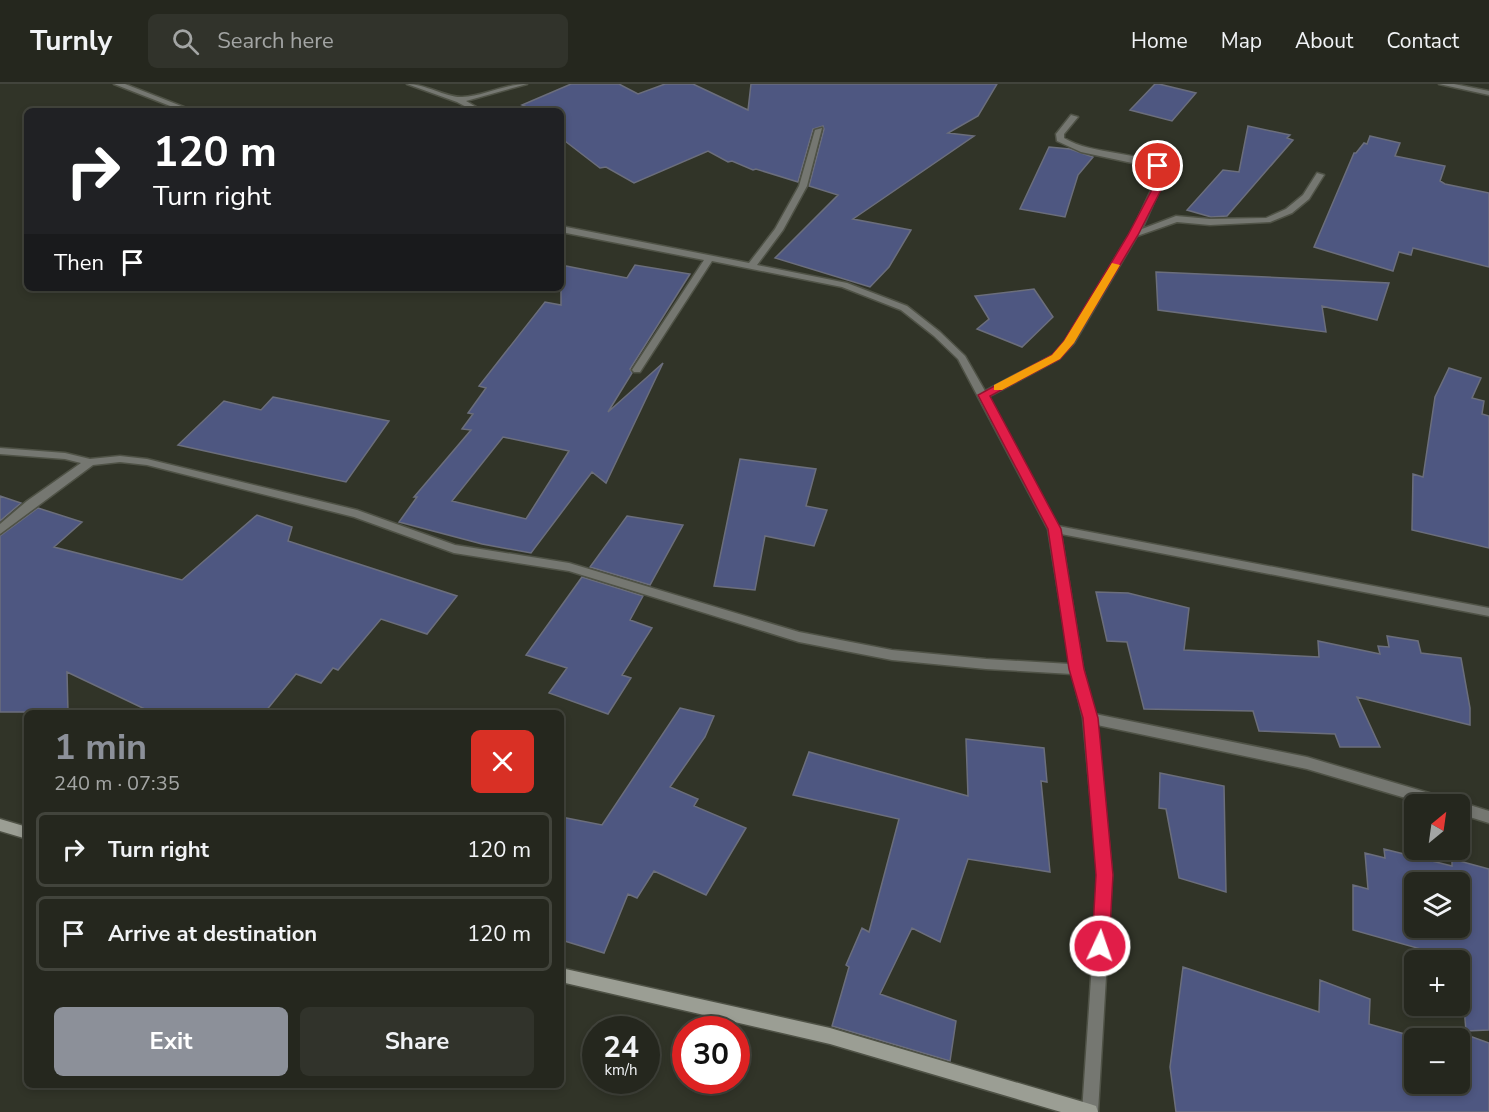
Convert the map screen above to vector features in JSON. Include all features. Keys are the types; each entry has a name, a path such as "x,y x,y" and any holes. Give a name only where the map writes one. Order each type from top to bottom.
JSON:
{"main road":[{"path":"0,825 24,832"},
{"path":"564,976 830,1036 1090,1112"}],"street":[{"path":"118,84 182,108"},
{"path":"411,84 460,100 474,108"},
{"path":"460,100 523,84"},
{"path":"1443,84 1489,93"},
{"path":"984,395 1056,357 1078,327 1133,235 1162,180 1161,170 1153,164 1067,145 1060,139 1060,134 1074,117"},
{"path":"752,265 779,230 803,186 819,130"},
{"path":"1133,235 1176,219 1210,222 1267,220 1289,211 1306,197 1320,175"},
{"path":"564,230 844,285 903,308 938,334 962,358 984,395 1054,529 1077,669 1090,718 1105,875 1090,1112"},
{"path":"637,370 710,257"},
{"path":"0,451 65,456 90,462 120,459 147,462 357,514 454,549 569,567 800,638 891,655 986,664 1077,669"},
{"path":"0,530 31,504 90,462"},
{"path":"1054,529 1489,612"},
{"path":"1090,718 1307,763 1412,794"},
{"path":"1470,811 1489,817"}],"building":[{"path":"571,84 619,84 638,94 665,84 693,84 748,110 751,84 997,84 978,116 948,133 974,136 853,219 911,230 889,267 870,287 775,258 838,195 809,186 823,126 813,129 798,182 753,170 732,161 728,162 708,151 634,183 606,167 600,168 564,140 564,108 530,108 522,105"},
{"path":"1155,84 1196,93 1172,121 1130,110"},
{"path":"1248,126 1290,135 1287,138 1293,140 1227,216 1211,217 1187,210 1223,170 1239,172"},
{"path":"1370,136 1400,143 1395,156 1445,166 1440,181 1445,184 1489,193 1489,267 1413,248 1411,255 1399,252 1393,271 1314,247 1354,153 1364,143 1367,144"},
{"path":"1049,147 1070,149 1093,157 1078,175 1065,217 1020,209"},
{"path":"635,265 690,274 630,369 632,373 608,412 663,363 606,483 592,472 531,553 482,544 399,522 417,497 414,497 471,430 462,429 473,414 468,413 486,388 479,386 545,302 561,305 561,291 564,291 564,266 627,278","holes":["503,437 569,451 526,519 452,501"]},
{"path":"1156,272 1389,283 1377,320 1322,306 1326,332 1158,310"},
{"path":"1034,289 1053,317 1022,347 977,329 989,319 975,296"},
{"path":"1449,368 1481,378 1472,398 1484,401 1482,414 1489,416 1489,548 1412,530 1413,474 1423,477 1435,397"},
{"path":"273,397 389,421 346,482 178,445 224,401 261,410"},
{"path":"740,459 816,469 806,506 827,510 814,546 765,536 755,590 714,586"},
{"path":"0,496 21,503 0,521"},
{"path":"38,508 82,522 54,547 182,580 257,515 292,527 288,541 457,596 427,634 381,619 338,670 333,668 321,683 296,674 267,710 147,710 67,672 68,710 0,712 0,536"},
{"path":"627,516 683,525 650,585 590,567"},
{"path":"582,577 643,596 630,620 652,628 622,675 631,678 608,714 549,693 567,668 526,655"},
{"path":"1096,592 1128,593 1189,608 1184,650 1319,657 1318,641 1380,654 1378,646 1389,647 1387,636 1418,641 1421,653 1461,658 1470,708 1470,725 1357,697 1380,747 1340,747 1335,734 1259,731 1253,711 1144,709 1127,642 1107,641"},
{"path":"680,708 714,716 705,737 670,787 698,799 694,806 746,828 706,895 654,871 637,898 628,894 604,953 564,941 564,818 602,825"},
{"path":"966,739 1044,748 1047,782 1041,781 1050,872 968,859 940,942 912,928 880,994 956,1021 950,1061 832,1026 849,967 846,965 862,928 869,932 899,819 793,795 809,752 968,796"},
{"path":"1160,773 1224,786 1226,892 1179,878 1166,809 1159,808"},
{"path":"1384,849 1404,854 1404,860 1428,860 1452,866 1452,860 1456,860 1489,869 1489,1030 1470,1031 1470,1028 1466,1028 1465,1016 1470,1016 1470,950 1424,950 1353,930 1353,885 1368,889 1365,853 1385,858"},
{"path":"1183,967 1319,1012 1320,980 1370,999 1369,1024 1404,1034 1404,1094 1470,1094 1470,1036 1489,1043 1489,1112 1176,1112 1170,1067"}],"slow traffic":[{"path":"998,388 1056,357 1069,343 1115,265"}],"route":[{"path":"1100,946 1105,875 1090,718 1077,669 1054,529 984,395 1056,357 1069,343 1133,235 1162,180 1163,174 1158,166"}]}
